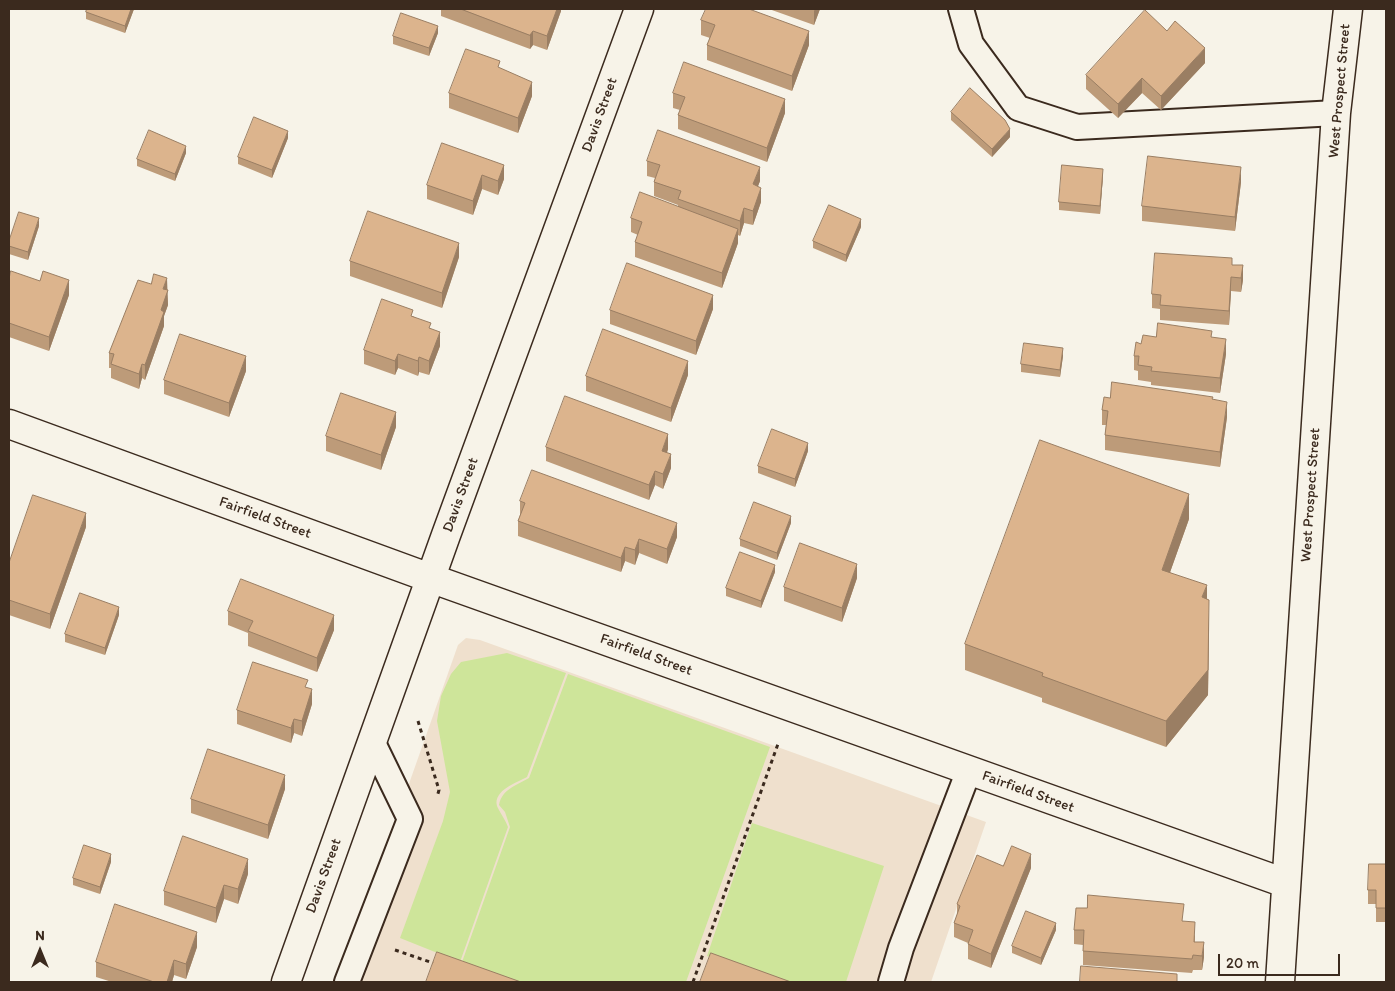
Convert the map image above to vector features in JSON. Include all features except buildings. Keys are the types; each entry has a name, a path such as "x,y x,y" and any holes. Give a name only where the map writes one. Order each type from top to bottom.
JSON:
{"street":[{"name":"Davis Street","path":"286,982 430,578 639,9"},
{"name":"West Prospect Street","path":"1280,982 1336,113 1348,9"},
{"name":"Fairfield Street","path":"9,424 430,578 1285,883"}],"lane":[{"path":"961,9 971,44 1018,108 1077,127 1336,113"},
{"path":"347,982 410,819 372,741"},
{"path":"891,982 901,948 969,770"}],"path":[{"path":"693,982 779,740"},
{"path":"388,947 443,966"}],"shaded area":[{"path":"466,638 480,640 986,822 931,982 339,982 458,645"}],"green space":[{"path":"507,653 566,673 527,777 507,787 502,791 497,800 497,806 508,827 460,962 400,938 443,821 450,792 437,721 441,696 451,674 461,662"},
{"path":"568,674 770,747 686,982 516,982 462,962 510,827 505,812 499,805 507,791 529,778"},
{"path":"752,823 884,866 846,982 785,982 707,956"}]}
